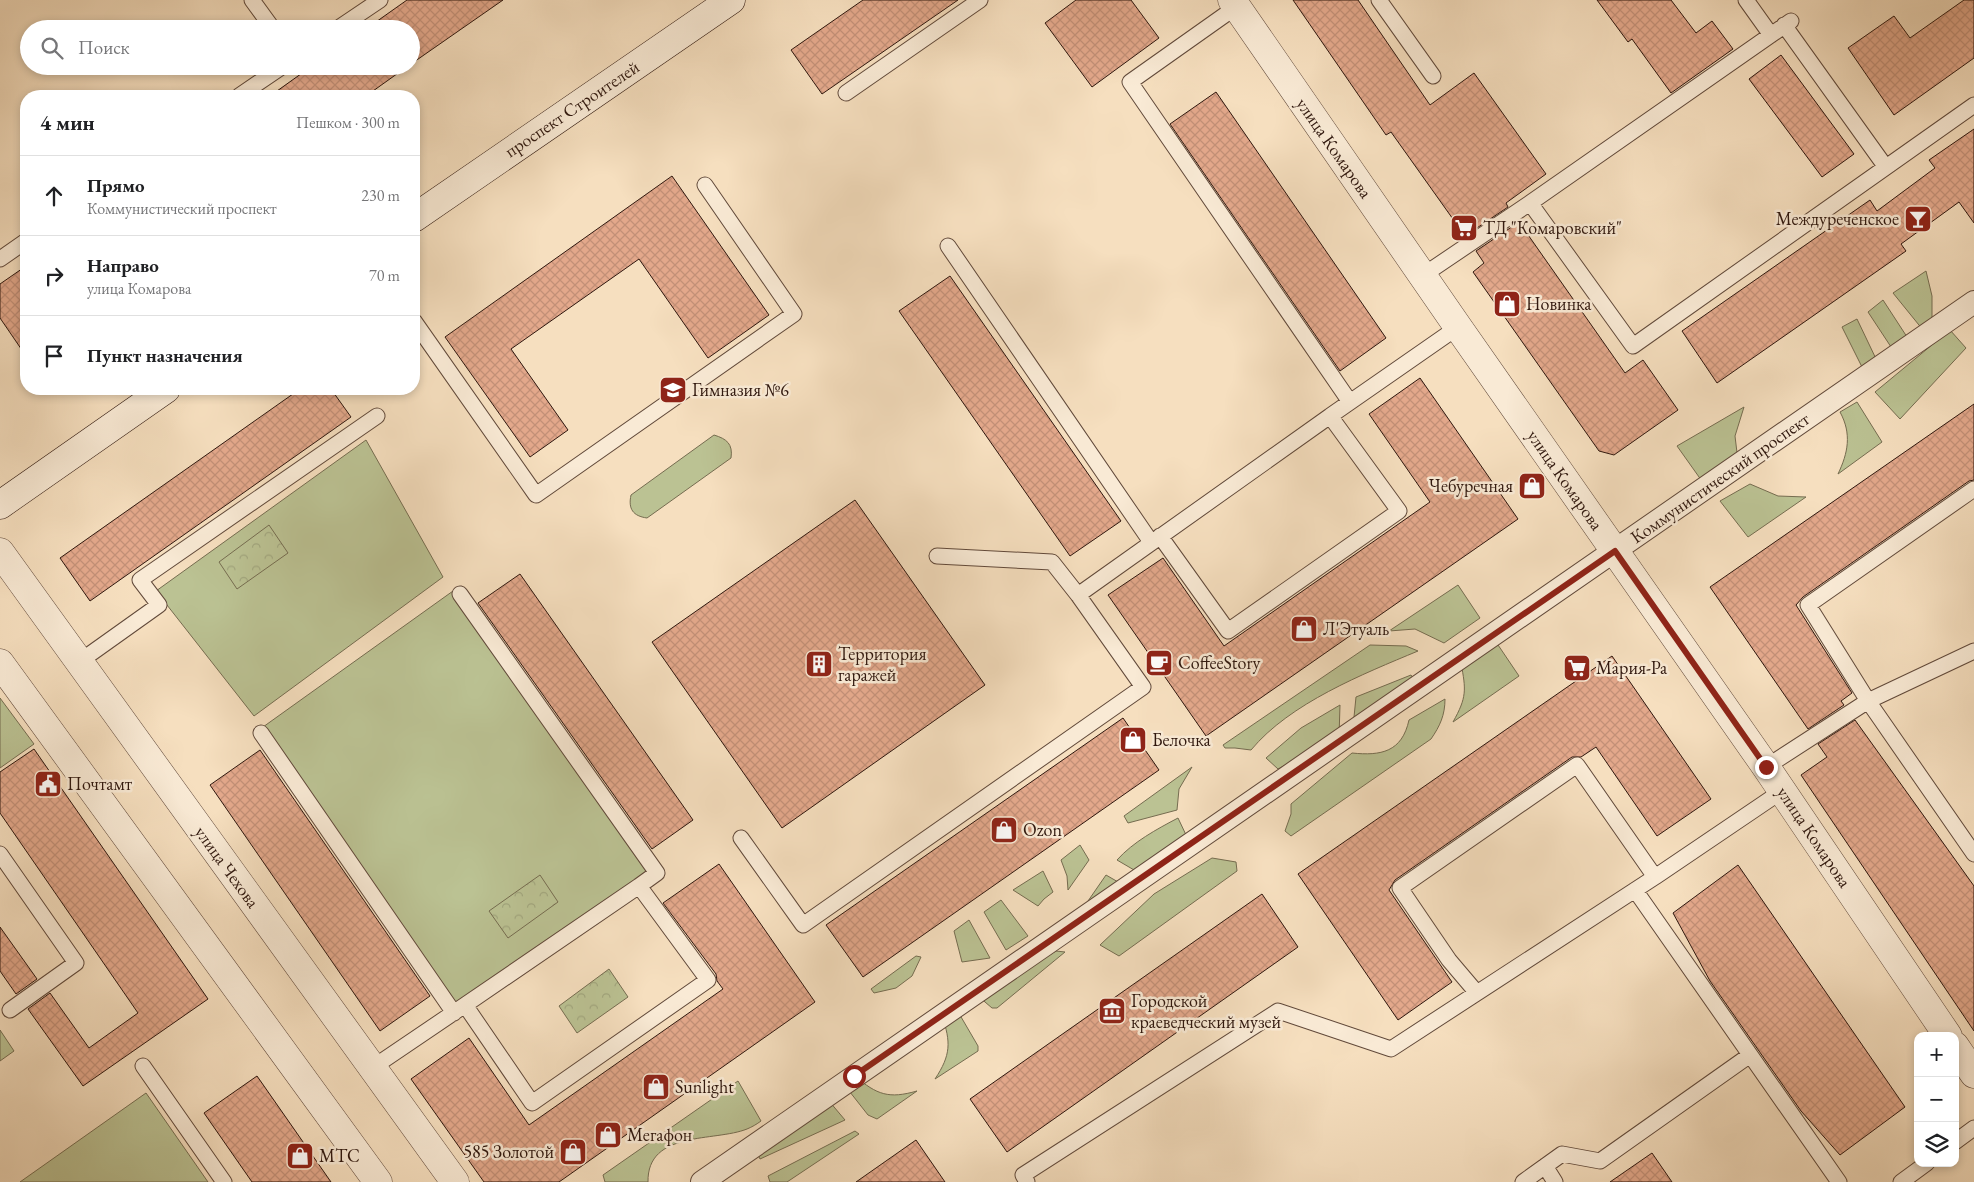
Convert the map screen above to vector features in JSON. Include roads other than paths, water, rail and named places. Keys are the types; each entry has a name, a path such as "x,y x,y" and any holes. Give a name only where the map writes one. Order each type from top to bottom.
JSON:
{"street":[{"name":"проспект Строителей","path":"420,214 731,0"},
{"name":"улица Комарова","path":"1234,3 1422,276 1766,767 1945,1032"},
{"name":"Коммунистический проспект","path":"702,1182 1974,302"},
{"path":"0,505 157,395"},
{"name":"улица Чехова","path":"0,552 454,1182"},
{"path":"0,663 378,1182"},
{"path":"1959,1052 1974,1074"}],"lane":[{"path":"252,0 267,20"},
{"path":"351,20 380,0"},
{"path":"846,93 980,0"},
{"path":"1379,0 1433,76"},
{"path":"1746,0 1771,34"},
{"path":"1234,3 1130,82 1350,402"},
{"path":"1422,276 1788,23 1885,166"},
{"path":"248,90 270,75"},
{"path":"1530,203 1633,346 1885,166 1974,105"},
{"path":"420,330 536,495 794,314 704,185"},
{"path":"0,259 20,246"},
{"path":"948,246 1156,539 1228,631 1399,511 1330,416"},
{"path":"1078,595 1458,327"},
{"path":"79,662 159,605 140,580 377,416"},
{"path":"1974,489 1808,605 1868,701 1974,854"},
{"path":"741,838 803,925 1143,687 1078,595 1052,562 937,556"},
{"path":"372,1068 657,873 460,594"},
{"path":"1766,767 1868,701 1974,651"},
{"path":"261,733 460,1009 532,1103 708,980 639,886"},
{"path":"1477,993 1449,960 1400,888 1577,766 1655,877"},
{"path":"1027,1182 1023,1175 1278,1011 1391,1050 1655,877 1782,791"},
{"path":"0,854 76,963 10,1010"},
{"path":"1635,890 1840,1182"},
{"path":"1523,1182 1562,1154 1600,1162 1750,1055"},
{"path":"143,1066 224,1182"},
{"path":"1959,1139 1974,1128"},
{"path":"1545,1166 1555,1182"},
{"path":"1901,1182 1922,1167"}],"place":[{"name":"Междуреченское","path":"1918,219"},
{"name":"ТД \"Комаровский\"","path":"1464,228"},
{"name":"Новинка","path":"1507,304"},
{"name":"Гимназия №6","path":"673,390"},
{"name":"Чебуречная","path":"1532,486"},
{"name":"Л'Этуаль","path":"1304,629"},
{"name":"CoffeeStory","path":"1159,663"},
{"name":"Территория гаражей","path":"819,664"},
{"name":"Мария-Ра","path":"1577,668"},
{"name":"Белочка","path":"1133,740"},
{"name":"Почтамт","path":"48,784"},
{"name":"Ozon","path":"1004,830"},
{"name":"Городской краеведческий музей","path":"1112,1011"},
{"name":"Sunlight","path":"656,1087"},
{"name":"Мегафон","path":"608,1135"},
{"name":"585 Золотой","path":"573,1152"},
{"name":"МТС","path":"300,1156"}]}
